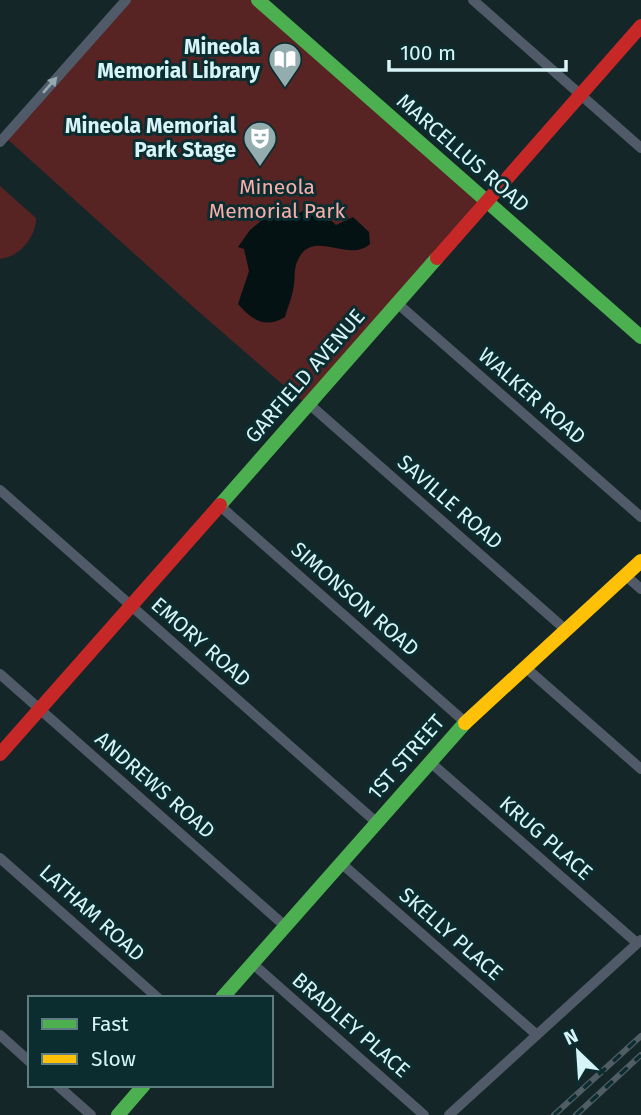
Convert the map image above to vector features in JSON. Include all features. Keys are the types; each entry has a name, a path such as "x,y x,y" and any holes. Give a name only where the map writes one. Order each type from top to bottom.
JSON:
{"street":[{"path":"2,137 125,0"},
{"name":"MARCELLUS ROAD","path":"258,0 641,337"},
{"path":"473,0 641,148"},
{"name":"GARFIELD AVENUE","path":"0,754 641,26"},
{"name":"WALKER ROAD","path":"397,303 641,517"},
{"name":"SAVILLE ROAD","path":"309,404 566,630"},
{"name":"EMORY ROAD","path":"0,490 376,822"},
{"name":"SIMONSON ROAD","path":"219,505 465,722"},
{"name":"1ST STREET","path":"224,996 465,722 641,561"},
{"path":"625,575 641,589"},
{"path":"526,667 641,769"},
{"name":"ANDREWS ROAD","path":"0,674 285,926"},
{"name":"KRUG PLACE","path":"430,762 639,941"},
{"name":"LATHAM ROAD","path":"0,858 156,996"},
{"name":"SKELLY PLACE","path":"341,863 537,1035"},
{"path":"449,1115 639,941"},
{"name":"BRADLEY PLACE","path":"252,964 424,1115"},
{"path":"0,1035 28,1060"},
{"path":"59,1087 90,1115"},
{"path":"118,1115 142,1087"}],"green space":[{"name":"Mineola Memorial Park","path":"126,0 258,0 486,202 309,404 297,397 191,305 5,137"},
{"path":"0,186 36,218 26,245 14,254 0,259"}],"shaded area":[{"path":"309,207 321,211 336,225 353,217 369,232 370,244 351,250 311,247 303,252 296,265 293,292 285,317 278,321 259,321 238,304 249,271 244,249 238,247 250,230 268,215 275,218 284,212 293,217"}],"railway":[{"path":"554,1115 641,1036"},
{"path":"576,1115 641,1055"}],"traffic: fast":[{"path":"258,0 641,337"},
{"path":"220,505 437,258"},
{"path":"224,996 465,723"},
{"path":"118,1115 142,1087"}],"traffic: slow":[{"path":"465,723 641,561"}],"traffic: jam":[{"path":"437,258 641,26"},
{"path":"0,754 220,505"}],"place":[{"name":"Mineola Memorial Library","path":"285,89"},
{"name":"Mineola Memorial Park Stage","path":"260,168"}]}
